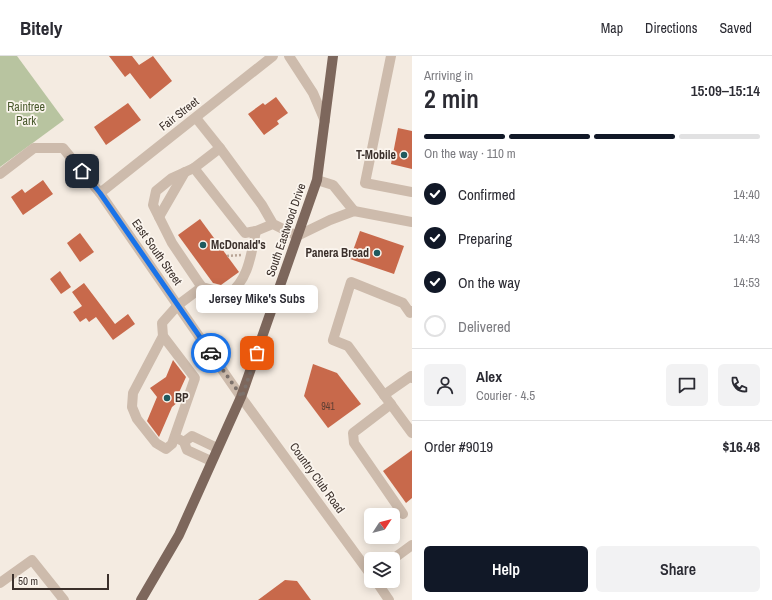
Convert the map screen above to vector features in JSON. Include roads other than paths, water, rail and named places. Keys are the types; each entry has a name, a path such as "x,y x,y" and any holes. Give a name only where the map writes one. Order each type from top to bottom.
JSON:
{"main road":[{"name":"South Eastwood Drive","path":"141,600 179,535 216,448 242,397 317,180 333,56"}],"street":[{"name":"Fair Street","path":"100,193 273,56"},
{"path":"289,56 313,94 325,121"},
{"path":"391,56 365,183 412,192"},
{"path":"196,118 262,205 273,224 298,236 330,220 354,211 412,222"},
{"name":"East South Street","path":"0,174 34,148 63,148 100,193 242,397"},
{"path":"220,148 189,170 172,178 156,191 153,205 172,243 202,287 229,294 238,288 248,269 256,231"},
{"path":"159,217 189,170"},
{"path":"189,170 245,233 256,231 273,224"},
{"path":"317,180 333,185 354,211"},
{"path":"412,311 410,313 403,303 351,282 333,340 348,346 412,433"},
{"path":"163,336 195,378 175,437 169,448 162,448 156,443 136,419 132,407 134,393 163,336 162,323 178,305 202,287"},
{"path":"384,395 411,376 412,378"},
{"name":"Country Club Road","path":"242,397 364,565"},
{"path":"390,404 353,433 354,443 403,514"},
{"path":"184,442 192,436 216,448"},
{"path":"175,437 184,442 187,450 211,461"},
{"path":"400,554 412,545"},
{"path":"0,583 32,560 64,600"},
{"path":"381,588 390,600"}],"place":[{"name":"T-Mobile","path":"404,155"},
{"name":"McDonald's","path":"203,245"},
{"name":"Panera Bread","path":"377,253"},
{"name":"Jersey Mike's Subs","path":"257,353"},
{"name":"BP","path":"167,398"}],"park label":[{"name":"Raintree Park","path":"26,114"}]}
